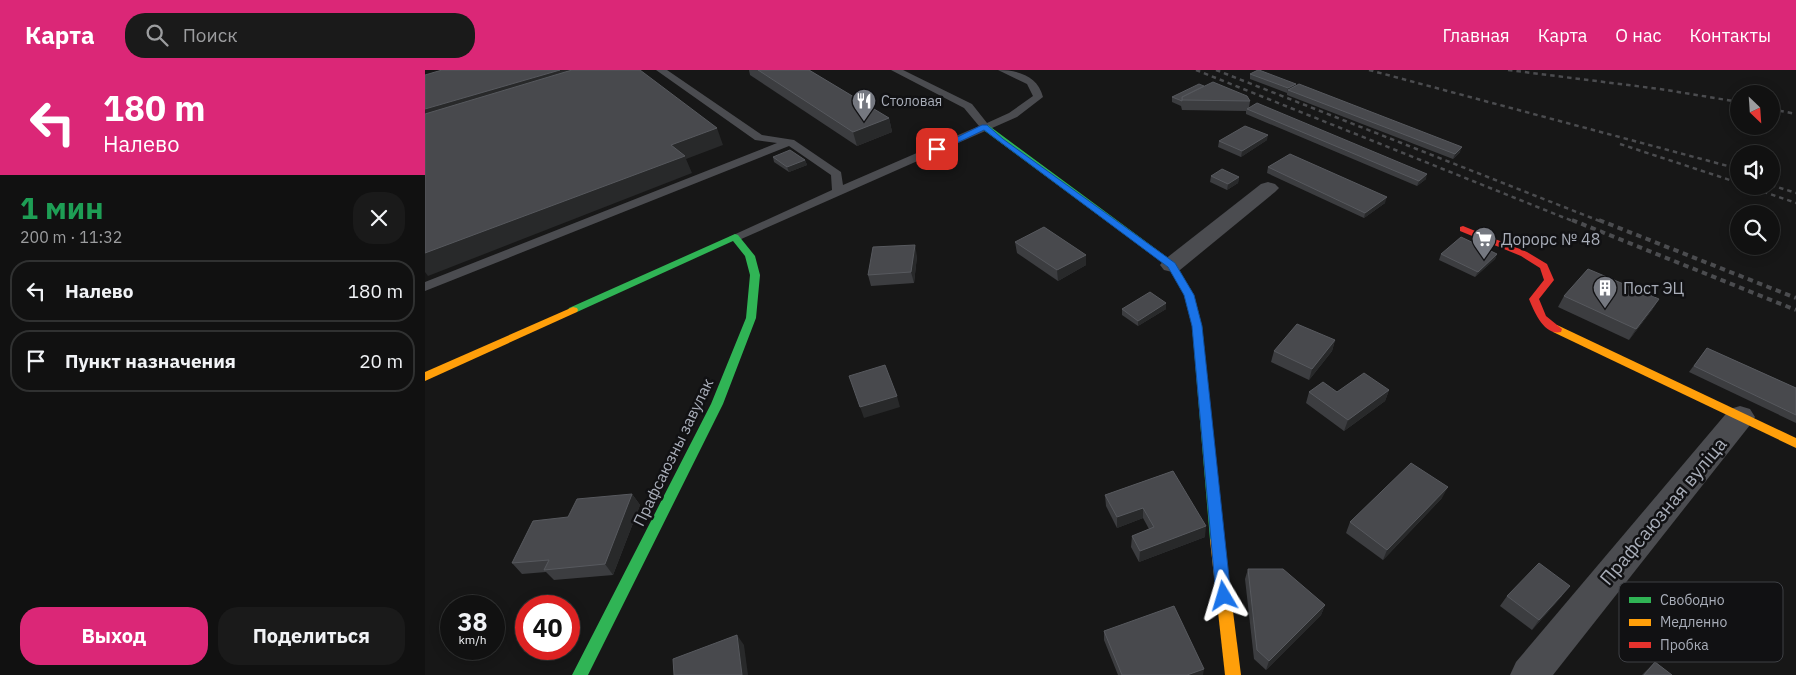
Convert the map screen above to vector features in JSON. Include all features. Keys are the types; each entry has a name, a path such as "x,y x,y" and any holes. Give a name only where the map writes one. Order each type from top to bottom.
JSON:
{"street":[{"path":"985,127 1000,140 1172,265 1189,295 1197,326 1214,517 1233,675"},
{"path":"1172,265 1268,188"},
{"path":"1463,229 1524,254 1544,266 1549,280 1534,299 1542,318 1565,334 1796,443"},
{"path":"425,377 735,237"},
{"name":"Прафсаюзны завулак","path":"580,675 717,404 751,318 755,275 750,256 735,237"},
{"name":"Прафсаюзная вуліца","path":"1529,675 1740,417"}],"lane":[{"path":"661,70 759,138 790,142 837,174 838,190"},
{"path":"896,70 968,106 985,127"},
{"path":"735,237 838,190 1013,115 1038,97 1037,89 1030,81 1003,70"},
{"path":"425,287 790,142"}],"building":[{"path":"442,70 560,70 425,109 425,75"},
{"path":"572,70 640,70 717,128 671,145 685,156 425,253 425,114"},
{"path":"758,70 809,70 889,118 853,132"},
{"path":"1258,70 1296,84 1288,88 1250,74"},
{"path":"1213,82 1247,96 1250,101 1182,100 1182,97"},
{"path":"1199,84 1204,86 1182,97 1182,101 1172,97"},
{"path":"1299,84 1462,147 1455,154 1288,90"},
{"path":"1257,103 1427,174 1419,181 1247,109"},
{"path":"1245,126 1268,135 1242,151 1219,141"},
{"path":"790,150 805,160 787,167 773,157"},
{"path":"1290,154 1387,197 1365,213 1268,167"},
{"path":"1222,169 1239,177 1228,184 1211,176"},
{"path":"1044,227 1086,255 1057,270 1015,242"},
{"path":"1461,237 1497,254 1478,272 1441,254"},
{"path":"915,245 911,272 868,275 873,247"},
{"name":"Пост ЭЦ","path":"1588,269 1659,299 1636,329 1564,296"},
{"path":"1150,292 1166,303 1138,321 1122,309"},
{"path":"1297,324 1335,340 1312,369 1274,351"},
{"path":"1707,348 1796,388 1796,415 1694,366"},
{"path":"885,365 897,396 860,407 849,376"},
{"path":"1364,373 1389,390 1348,420 1309,392 1323,382 1337,392"},
{"path":"1411,463 1448,487 1387,550 1350,522"},
{"path":"1173,471 1206,526 1140,551 1132,536 1154,527 1143,508 1117,517 1105,495"},
{"path":"632,494 605,564 544,570 549,560 512,563 533,521 568,517 577,499"},
{"path":"1539,563 1570,586 1539,620 1507,596"},
{"path":"1248,569 1283,569 1325,605 1269,661 1257,650"},
{"path":"1174,606 1204,669 1187,675 1122,675 1104,631"},
{"path":"737,635 742,675 674,675 673,659"},
{"path":"1655,662 1672,675 1644,675"}],"railway":[{"path":"1196,70 1575,222"},
{"path":"1216,70 1602,222"},
{"path":"1369,70 1730,167"},
{"path":"1508,70 1660,89 1730,101"},
{"path":"1780,111 1796,114"},
{"path":"1620,144 1730,180"},
{"path":"1780,188 1796,193"},
{"path":"1773,195 1796,203"},
{"path":"1572,220 1796,310"},
{"path":"1599,220 1796,298"}],"traffic: fast":[{"path":"985,127 1172,265 1189,295 1197,326 1217,540"},
{"path":"573,310 735,237 750,256 755,275 751,318 717,404 580,675"}],"traffic: slow":[{"path":"425,377 573,310"},
{"path":"1557,329 1796,443"},
{"path":"1217,540 1233,675"}],"traffic: jam":[{"path":"1463,229 1524,254 1544,266 1549,280 1534,299 1542,318 1557,329"}],"place":[{"name":"Столовая","path":"864,122"},
{"name":"Дорорс № 48","path":"1484,260"},
{"name":"Пост ЭЦ","path":"1605,309"}],"route":[{"path":"937,149 985,127 1000,140 1172,265 1189,295 1197,326 1214,517 1224,596"}]}
